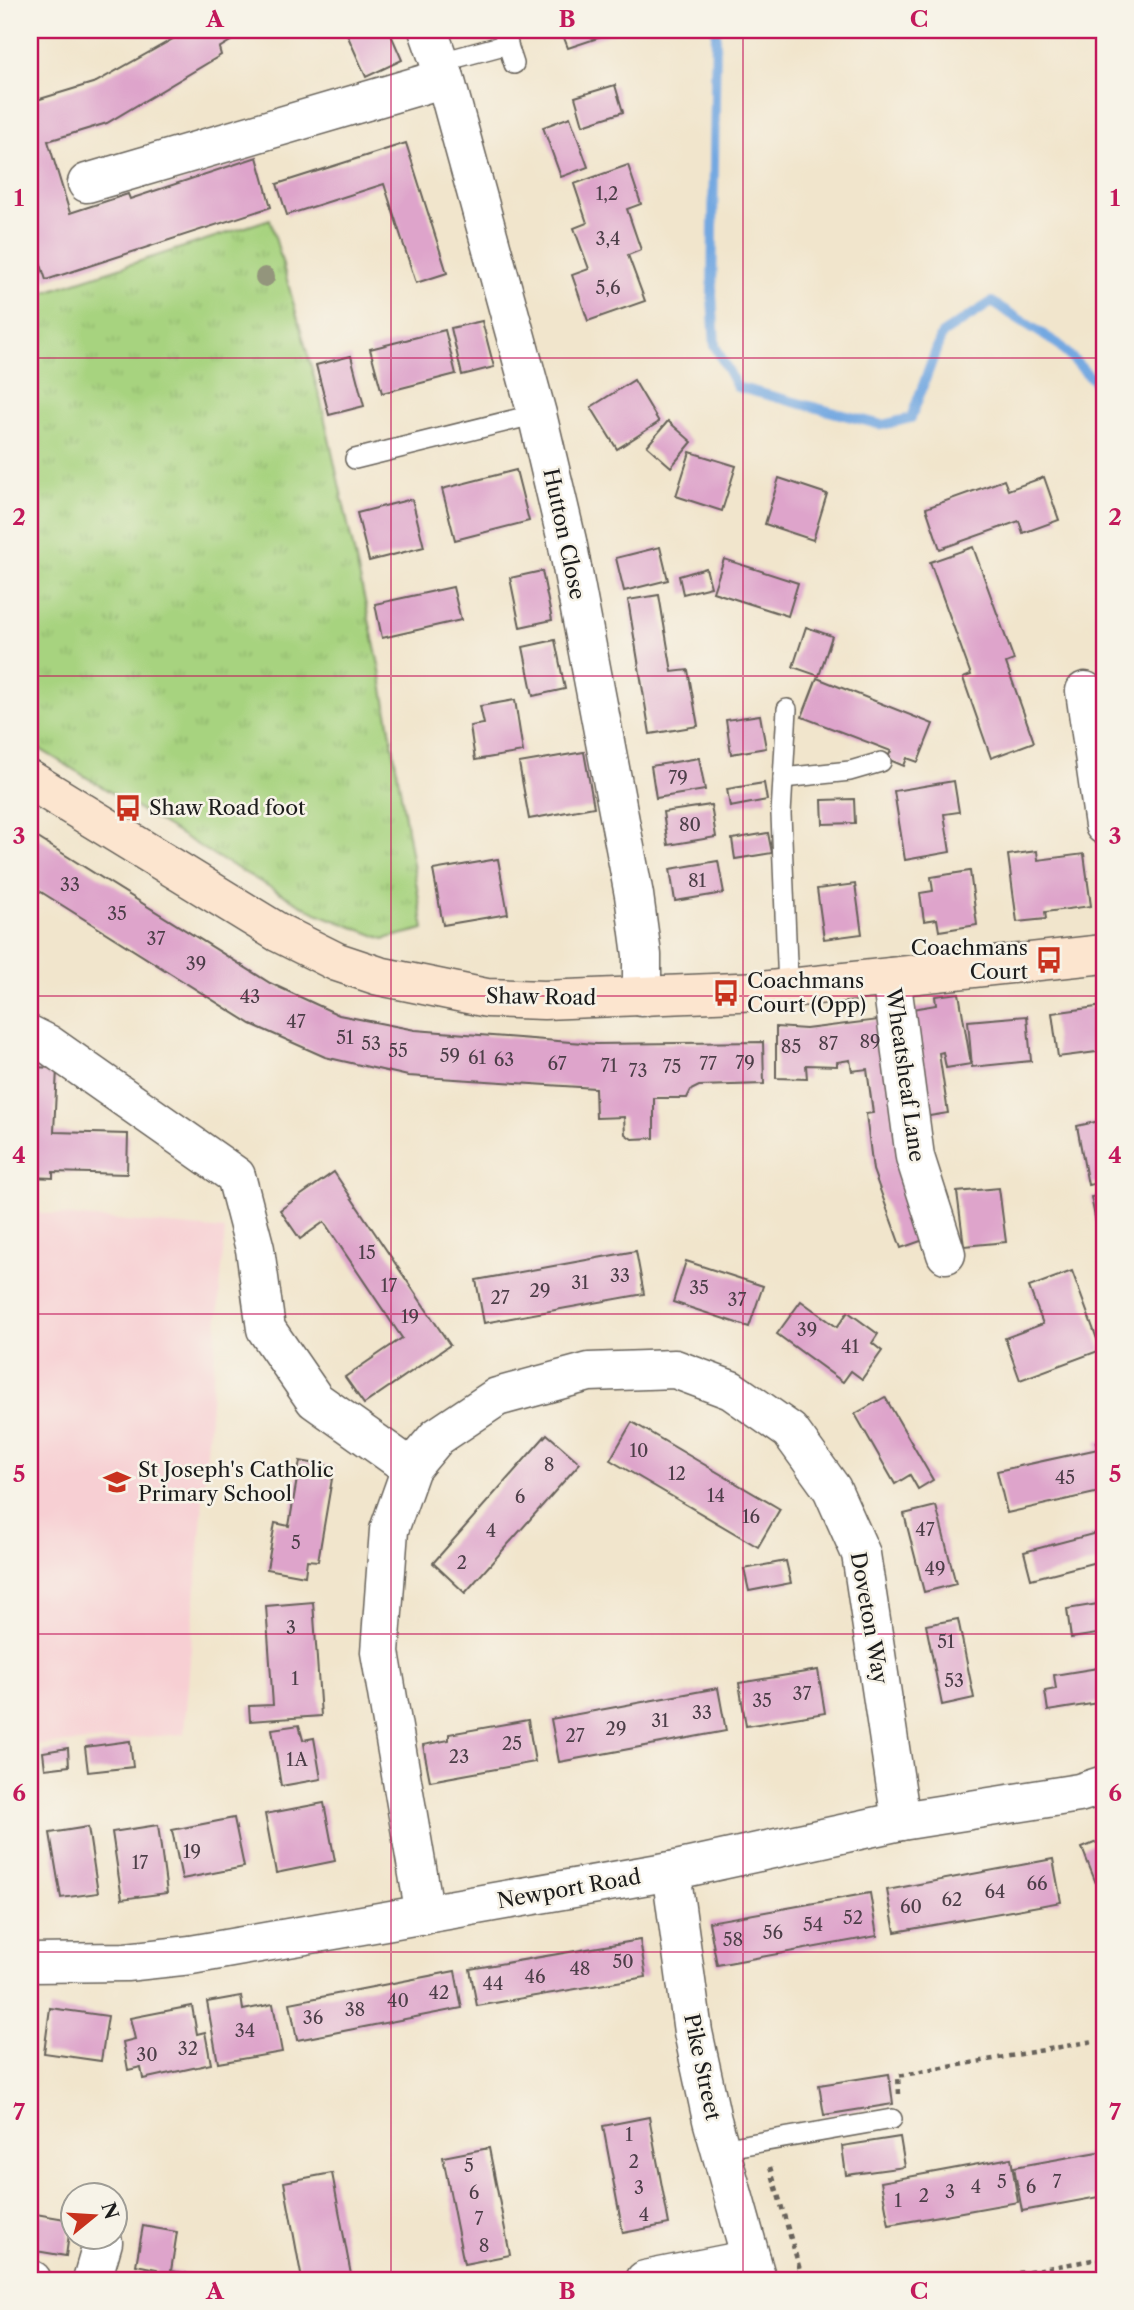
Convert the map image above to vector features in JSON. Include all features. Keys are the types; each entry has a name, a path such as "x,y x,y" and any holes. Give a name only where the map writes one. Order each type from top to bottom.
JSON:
{"main road":[{"name":"Shaw Road","path":"30,780 279,933 337,962 379,976 487,999 642,997 788,988 1104,954"}],"street":[{"path":"87,183 438,57"},
{"name":"Hutton Close","path":"438,57 537,414 567,541 634,895 642,955 642,997"},
{"path":"1085,691 1104,825"},
{"name":"Wheatsheaf Lane","path":"891,976 915,1157 946,1254"},
{"path":"30,1035 48,1044 236,1176 255,1249 266,1329 315,1399 411,1468"},
{"name":"Doveton Way","path":"425,1915 380,1652 389,1530 411,1468 437,1437 497,1397 589,1373 675,1369 731,1390 790,1431 832,1489 861,1554 901,1821"},
{"name":"Newport Road","path":"30,1963 126,1962 191,1955 671,1871 901,1821 1079,1793 1104,1785"},
{"name":"Pike Street","path":"645,2280 754,2270 721,2149 694,2032 671,1871"},
{"path":"92,2280 101,2250"}],"lane":[{"path":"438,57 505,37 514,64"},
{"path":"355,459 537,414"},
{"path":"787,709 783,778 788,988"},
{"path":"783,778 824,775 881,762"},
{"path":"721,2149 892,2119"}],"path":[{"path":"30,898 34,890"},
{"path":"892,2119 891,2109 900,2107 898,2076 1094,2041"},
{"path":"762,2140 803,2280"},
{"path":"979,2280 1104,2258"}],"shaded area":[{"name":"St Joseph's Catholic Primary School","path":"30,1212 225,1230 184,1734 30,1746"}],"green space":[{"path":"270,219 321,402 379,665 424,929 384,939 316,913 222,860 30,743 30,253 42,293"}],"building":[{"path":"189,30 249,30 219,48 221,55 107,123 48,141 70,213 128,194 130,199 257,157 271,207 46,280 30,231 30,102 96,82"},
{"path":"345,30 389,30 402,60 366,77"},
{"path":"561,30 622,30 568,48"},
{"path":"615,85 623,112 583,125 575,97"},
{"path":"570,117 588,167 561,177 543,127"},
{"path":"406,143 447,273 416,283 384,184 287,215 277,184"},
{"path":"628,165 641,204 627,209 641,250 628,255 645,301 588,321 572,275 589,269 574,228 587,223 574,184"},
{"path":"482,321 494,367 462,375 451,328"},
{"path":"445,330 456,374 382,393 370,349"},
{"path":"351,356 364,406 329,415 316,365"},
{"path":"634,380 659,422 617,449 591,407"},
{"path":"668,421 692,442 671,467 647,446"},
{"path":"690,452 736,466 722,511 676,496"},
{"path":"516,470 529,521 455,540 442,489"},
{"path":"1044,477 1059,520 1023,533 1019,521 940,549 926,508 1004,480 1008,490"},
{"path":"779,478 827,494 813,540 765,524"},
{"path":"412,499 424,547 369,561 357,513"},
{"path":"660,547 668,580 624,591 616,558"},
{"path":"973,547 1014,660 1006,663 1034,742 991,758 963,678 971,675 930,562"},
{"path":"724,559 798,583 788,616 713,592"},
{"path":"706,568 711,587 683,594 679,576"},
{"path":"542,571 552,620 520,627 510,578"},
{"path":"453,587 461,620 382,638 375,604"},
{"path":"659,595 672,672 688,670 698,726 650,734 628,600"},
{"path":"806,627 832,636 819,676 793,667"},
{"path":"555,640 565,689 533,696 523,647"},
{"path":"817,678 933,724 918,762 907,758 904,766 887,759 891,751 802,717"},
{"path":"515,700 523,752 475,760 470,726 484,724 480,706"},
{"path":"760,715 766,748 731,754 726,720"},
{"path":"584,752 594,807 529,819 519,763"},
{"path":"699,758 705,790 656,798 651,766"},
{"path":"954,781 959,812 944,814 950,852 905,860 894,791"},
{"path":"764,783 767,800 730,807 727,789"},
{"path":"854,799 855,823 823,824 822,800"},
{"path":"711,805 716,837 668,845 663,812"},
{"path":"30,833 270,983 339,1015 415,1030 596,1044 763,1042 764,1084 699,1086 691,1090 687,1098 654,1098 654,1138 632,1139 625,1134 624,1117 596,1118 595,1088 408,1076 325,1057 251,1024 30,885"},
{"path":"768,833 772,853 735,859 732,839"},
{"path":"1037,851 1038,860 1084,854 1091,906 1045,912 1046,919 1017,922 1008,855"},
{"path":"498,859 508,914 443,925 433,870"},
{"path":"718,861 724,893 675,901 670,869"},
{"path":"970,871 977,925 939,931 937,919 924,921 920,893 933,891 931,877"},
{"path":"855,884 862,934 824,939 817,889"},
{"path":"959,993 971,1064 946,1068 943,1052 939,1053 948,1113 923,1117 906,1010 936,1005 935,996"},
{"path":"1104,1006 1104,1051 1058,1057 1052,1013"},
{"path":"1027,1016 1031,1061 972,1067 968,1021"},
{"path":"886,1019 932,1237 901,1248 873,1170 866,1114 873,1113 867,1069 852,1071 850,1060 837,1062 837,1066 806,1065 807,1079 776,1078 776,1027 806,1029"},
{"path":"30,1067 57,1068 54,1132 128,1134 127,1174 53,1172 53,1178 30,1177"},
{"path":"1104,1120 1104,1182 1088,1185 1077,1126"},
{"path":"334,1172 450,1345 364,1404 345,1377 402,1338 324,1222 300,1239 280,1210"},
{"path":"999,1188 1006,1242 964,1246 957,1192"},
{"path":"1104,1195 1104,1257 1103,1257 1091,1197"},
{"path":"636,1251 644,1294 484,1323 476,1280"},
{"path":"686,1261 763,1286 749,1327 673,1302"},
{"path":"1072,1271 1101,1350 1020,1380 1005,1338 1043,1324 1029,1287"},
{"path":"801,1301 837,1327 848,1312 878,1334 872,1343 882,1351 862,1379 851,1371 843,1382 777,1334"},
{"path":"885,1397 933,1480 918,1489 910,1475 895,1484 855,1414"},
{"path":"632,1422 780,1509 758,1547 610,1460"},
{"path":"547,1434 580,1463 465,1593 433,1563"},
{"path":"1104,1440 1104,1491 1007,1513 997,1471 1098,1449 1096,1442"},
{"path":"300,1461 334,1467 318,1561 307,1560 305,1576 267,1569 275,1523 289,1526"},
{"path":"936,1506 956,1584 924,1592 904,1514"},
{"path":"1104,1531 1104,1560 1031,1579 1024,1552"},
{"path":"786,1561 791,1583 749,1591 744,1569"},
{"path":"313,1602 321,1716 250,1721 249,1706 273,1705 266,1606"},
{"path":"1104,1603 1104,1633 1071,1638 1067,1609"},
{"path":"958,1619 974,1698 942,1705 926,1625"},
{"path":"1104,1667 1104,1702 1048,1711 1045,1691 1056,1689 1054,1675"},
{"path":"818,1670 825,1713 746,1726 739,1683"},
{"path":"718,1688 726,1731 559,1762 551,1719"},
{"path":"528,1720 535,1762 430,1781 423,1745 449,1740 449,1734"},
{"path":"299,1725 303,1740 314,1738 321,1779 281,1786 272,1729"},
{"path":"130,1741 133,1767 88,1772 85,1747"},
{"path":"68,1748 69,1766 45,1769 43,1752"},
{"path":"324,1803 335,1861 276,1873 265,1814"},
{"path":"234,1818 244,1867 182,1879 172,1830"},
{"path":"158,1825 167,1893 122,1899 112,1832"},
{"path":"88,1827 98,1893 61,1898 50,1833"},
{"path":"1104,1839 1104,1886 1098,1888 1082,1848"},
{"path":"1053,1859 1061,1902 895,1932 887,1890"},
{"path":"870,1893 877,1936 717,1965 709,1922"},
{"path":"640,1940 646,1977 477,2006 470,1969"},
{"path":"455,1971 462,2008 297,2040 290,2003"},
{"path":"241,1996 243,2010 273,2004 282,2052 218,2063 207,2002"},
{"path":"192,2006 197,2034 205,2032 211,2064 143,2079 141,2067 128,2070 123,2042 135,2039 130,2018"},
{"path":"50,2008 108,2016 101,2061 44,2053"},
{"path":"889,2074 893,2104 824,2115 819,2085"},
{"path":"649,2117 669,2224 623,2233 603,2126"},
{"path":"900,2137 905,2167 846,2175 842,2146"},
{"path":"489,2148 510,2255 464,2264 443,2157"},
{"path":"1104,2151 1104,2196 1022,2211 1014,2167"},
{"path":"1011,2158 1018,2202 889,2225 881,2182"},
{"path":"332,2173 352,2280 302,2280 284,2182"},
{"path":"30,2213 60,2218 60,2250 67,2250 66,2256 30,2250"},
{"path":"143,2226 177,2232 171,2271 195,2275 194,2280 155,2280 157,2269 136,2265"}],"waterway":[{"path":"716,30 712,295 715,346 737,387 882,425 911,418 942,334 992,302 1058,344 1104,391"}],"place":[{"name":"Shaw Road foot","path":"128,808"},
{"name":"Coachmans Court","path":"1049,960"},
{"name":"Coachmans Court (Opp)","path":"726,993"},
{"name":"St Joseph's Catholic Primary School","path":"117,1482"}]}
